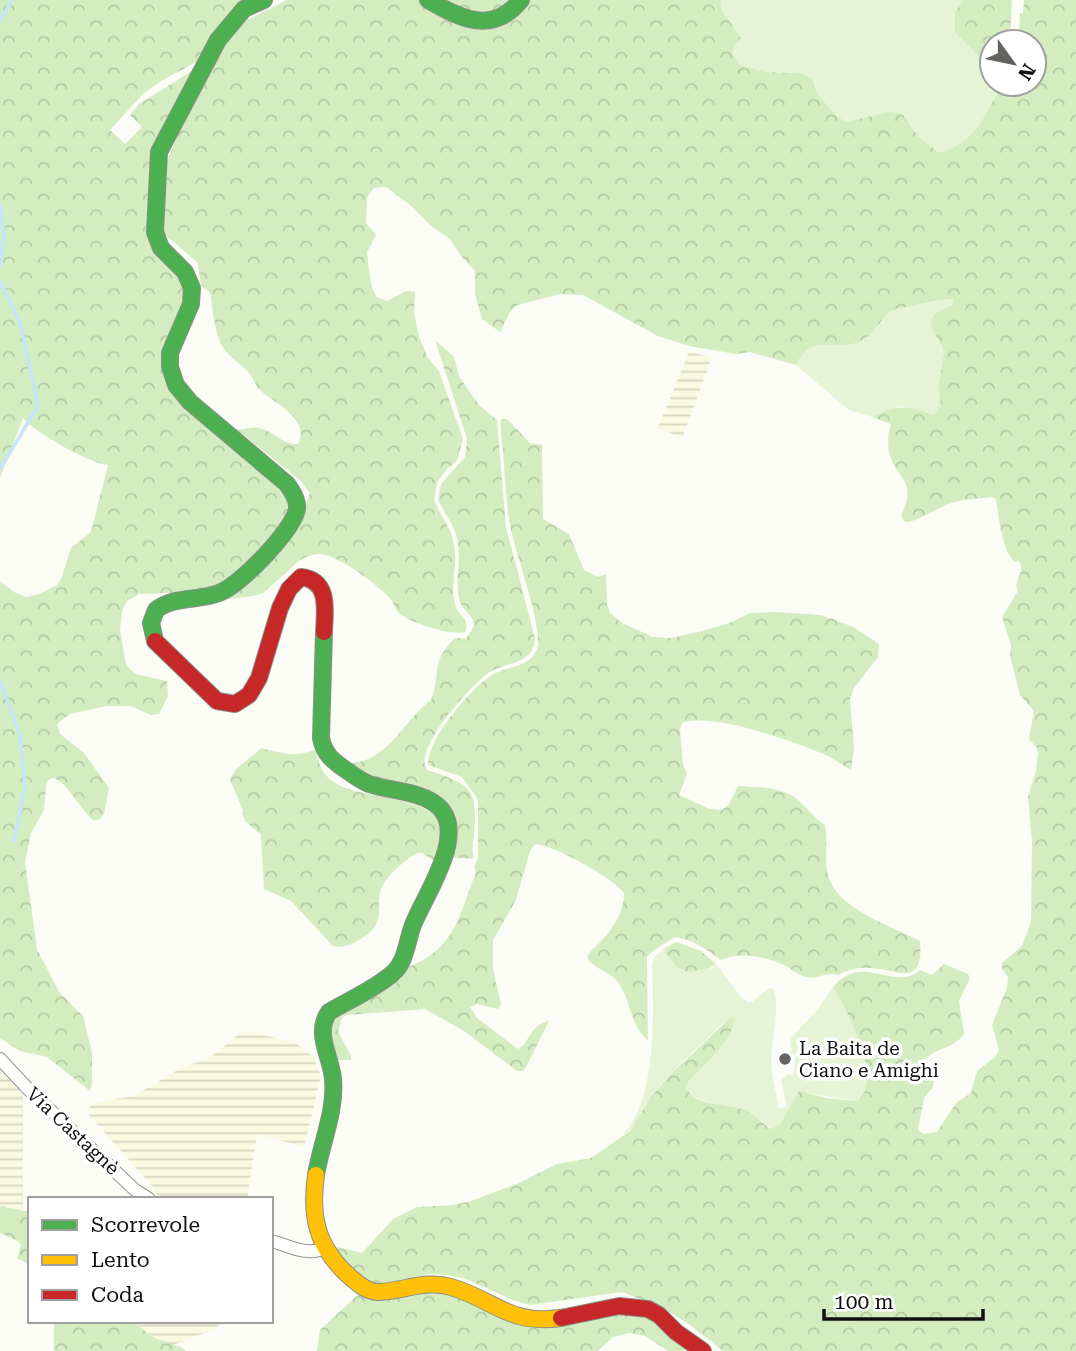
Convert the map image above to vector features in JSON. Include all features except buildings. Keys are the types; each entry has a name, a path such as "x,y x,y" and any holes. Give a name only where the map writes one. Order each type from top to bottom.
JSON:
{"street":[{"path":"264,0 244,9 218,40 159,152 155,232 161,248 186,272 193,292 192,302 170,354 172,378 186,398 287,484 294,495 297,508 291,523 245,576 220,593 201,599 170,603 160,608 154,614 152,634 155,641 217,701 228,704 239,702 248,697 257,685 280,605 287,590 301,577 314,580 323,590 325,606 321,738 323,748 336,764 366,783 434,802 444,814 449,835 443,862 413,925 398,968 329,1012 321,1023 334,1083 314,1187 317,1226 324,1248 334,1262 374,1293 420,1284 438,1284 456,1288 511,1315 533,1321 612,1307 648,1309 703,1351"},
{"path":"428,0 463,18 483,21 506,17 521,0"},
{"name":"Via Castagnè","path":"0,1059 29,1090 135,1190 146,1197"},
{"path":"273,1242 305,1251 320,1251 324,1248"}],"green space":[{"path":"0,0 252,0 198,61 143,94 110,130 125,144 142,127 130,115 139,104 200,66 161,149 149,195 148,216 153,235 191,274 171,380 300,497 264,546 228,584 180,598 168,593 139,594 127,601 122,611 120,630 126,665 135,674 167,681 168,696 159,714 151,715 130,706 107,706 70,714 57,724 60,734 84,753 109,788 104,814 94,821 64,785 53,778 48,780 44,810 31,833 25,862 37,949 59,992 83,1016 92,1053 90,1091 47,1057 20,1051 0,1038 0,581 26,597 57,585 71,548 91,532 108,465 88,459 63,446 39,432 23,418 0,478"},
{"path":"287,0 424,0 481,23 527,0 722,0 721,9 741,38 732,53 740,65 766,72 801,73 812,79 819,96 838,117 847,122 889,112 903,115 918,136 939,153 970,135 994,98 1048,98 1048,28 1019,28 1020,13 1023,13 1024,0 1076,0 1076,1351 723,1351 686,1322 661,1307 622,1292 530,1305 466,1279 448,1275 428,1274 386,1286 378,1285 364,1278 333,1249 338,1247 362,1253 393,1219 417,1207 471,1201 519,1183 557,1164 591,1158 630,1131 651,1097 670,1075 731,1017 734,1018 733,1026 723,1044 685,1086 695,1098 744,1110 771,1129 781,1123 799,1091 826,1098 857,1101 865,1091 865,1062 854,1028 833,987 844,977 856,972 900,977 910,976 920,970 932,975 944,964 968,974 970,978 959,1001 964,1034 955,1043 933,1053 924,1061 924,1066 934,1082 924,1098 918,1130 923,1134 937,1132 956,1103 971,1093 977,1071 995,1057 999,1050 992,1025 1007,988 1008,977 1002,969 1002,963 1022,946 1031,922 1032,841 1028,797 1038,753 1029,739 1034,711 1020,695 1010,656 1011,645 1002,617 1018,591 1016,585 1021,568 1019,561 1014,562 1006,548 996,499 991,497 956,502 905,522 901,516 907,488 890,454 888,438 891,424 872,417 887,410 901,408 935,414 941,406 938,388 944,353 930,325 934,314 952,305 954,299 894,310 859,342 816,346 802,355 796,365 750,352 736,354 689,346 658,336 583,295 560,294 517,305 511,310 500,332 482,319 475,294 475,271 450,239 386,187 374,188 367,197 366,223 376,235 367,252 372,288 377,297 387,301 406,291 415,292 414,313 419,337 428,358 439,371 463,439 457,461 437,482 434,500 454,544 454,596 466,624 465,632 441,630 404,617 386,594 368,579 336,559 320,554 299,561 263,593 214,601 303,514 310,493 301,481 236,429 259,428 292,444 298,444 301,435 300,427 290,413 259,389 243,366 222,346 215,327 210,292 201,286 198,263 162,232 165,166 184,119 214,59 247,20"},
{"path":"443,0 516,0 498,11 480,12"},
{"path":"722,0 964,0 955,12 978,42 978,98 994,98 970,135 939,153 918,136 903,116 847,122 838,117 819,96 815,84 802,73 766,72 740,65 732,53 740,37 721,9"},
{"path":"964,0 1012,0 1010,28 978,28 978,55 955,32 955,12"},
{"path":"954,299 955,303 934,314 930,325 944,348 938,388 941,406 935,414 902,406 872,417 849,410 796,365 802,355 818,346 863,340 895,310"},
{"path":"435,340 454,357 459,376 479,405 497,420 506,527 535,638 532,650 526,657 490,672 470,689 446,718 428,748 425,760 427,770 462,784 472,797 475,807 472,850 474,858 449,860 447,814 347,780 332,771 327,762 341,760 354,763 367,760 387,746 431,700 439,662 447,647 455,638 466,639 474,626 472,618 459,599 457,538 438,500 441,484 465,457 467,439"},
{"path":"689,352 712,357 683,436 679,437 658,428"},
{"path":"501,419 507,419 530,443 542,445 543,519 569,534 584,570 599,577 606,574 607,605 610,613 622,623 653,637 672,638 730,623 750,613 820,615 853,627 879,644 878,657 854,688 850,699 854,749 851,770 810,748 773,736 712,721 695,721 682,723 680,729 683,765 687,774 679,795 710,809 722,810 729,804 738,786 777,790 797,799 825,825 828,875 842,898 866,915 920,941 918,966 913,971 899,973 861,968 838,975 810,978 762,958 736,956 721,960 694,943 675,937 647,957 648,1040 638,1028 617,981 587,958 614,924 624,893 609,879 582,863 535,844 530,851 516,900 493,940 493,969 501,1005 498,1009 477,1004 470,1007 477,1018 518,1049 538,1026 549,1021 523,1071 517,1071 464,1031 425,1009 347,1015 342,1018 338,1031 351,1060 335,1060 329,1018 436,951 453,929 476,872 474,867 478,858 478,800 462,777 428,765 435,742 442,728 473,691 492,675 529,660 537,649 537,626 509,520"},
{"path":"261,748 295,754 316,749 323,771 335,783 349,789 417,805 431,812 443,823 439,864 422,853 417,853 399,866 384,883 375,926 353,943 333,946 291,901 264,889 261,835 245,821 230,780 239,766"},
{"path":"676,942 701,951 716,964 693,971 678,968 664,949"},
{"path":"664,949 682,971 713,968 716,964 747,1002 752,1002 769,988 773,989 776,1013 771,1060 779,1108 787,1107 781,1079 788,1074 793,1076 796,1055 789,1052 793,1049 790,1047 791,1038 818,1009 833,987 861,1045 867,1077 865,1091 857,1101 799,1092 781,1123 771,1129 763,1121 696,1098 689,1094 685,1086 727,1038 724,1022 668,1076 632,1128 623,1134 634,1119 648,1078 653,1029 652,964 654,958"},
{"path":"248,1031 295,1043 315,1060 320,1081 304,1147 257,1134 247,1197 161,1197 89,1115 88,1109 93,1103 134,1096 181,1068 209,1058 238,1035"},
{"path":"0,1072 23,1081 23,1210 0,1206"},
{"path":"0,1206 28,1212 28,1264 17,1258 21,1245 19,1242 0,1233"},
{"path":"430,1282 530,1313 622,1300 710,1351 668,1351 645,1336 629,1333 613,1337 598,1351 317,1351 320,1330 364,1289"},
{"path":"54,1323 134,1323 155,1338 186,1351 54,1351"},
{"path":"134,1323 223,1323 173,1345 155,1338"}],"waterway":[{"path":"0,20 12,0"},
{"path":"0,203 4,235 0,266"},
{"path":"0,282 20,322 38,406 0,469"},
{"path":"0,681 20,735 25,787 14,841"}],"traffic: fast":[{"path":"155,641 151,623 156,610 170,603 212,595 228,588 252,569 276,543 297,509 296,499 287,484 190,402 176,385 170,367 170,353 191,304 192,288 185,272 161,248 155,232 159,152 218,40 244,9 264,0"},
{"path":"428,0 453,13 476,20 499,17 521,0"},
{"path":"316,1175 333,1091 332,1070 323,1036 325,1020 329,1012 378,984 397,968 413,925 441,866 449,833 447,819 432,802 366,783 327,753 321,738 324,632"}],"traffic: slow":[{"path":"316,1175 315,1218 323,1242 338,1265 365,1288 377,1292 441,1285 466,1292 515,1315 543,1319 561,1318"}],"traffic: jam":[{"path":"155,641 217,701 235,704 249,695 259,678 280,608 289,589 301,577 317,584 324,597 324,632"},
{"path":"561,1318 619,1306 648,1309 703,1351"}],"place":[{"name":"La Baita de Ciano e Amighi","path":"785,1059"}]}
